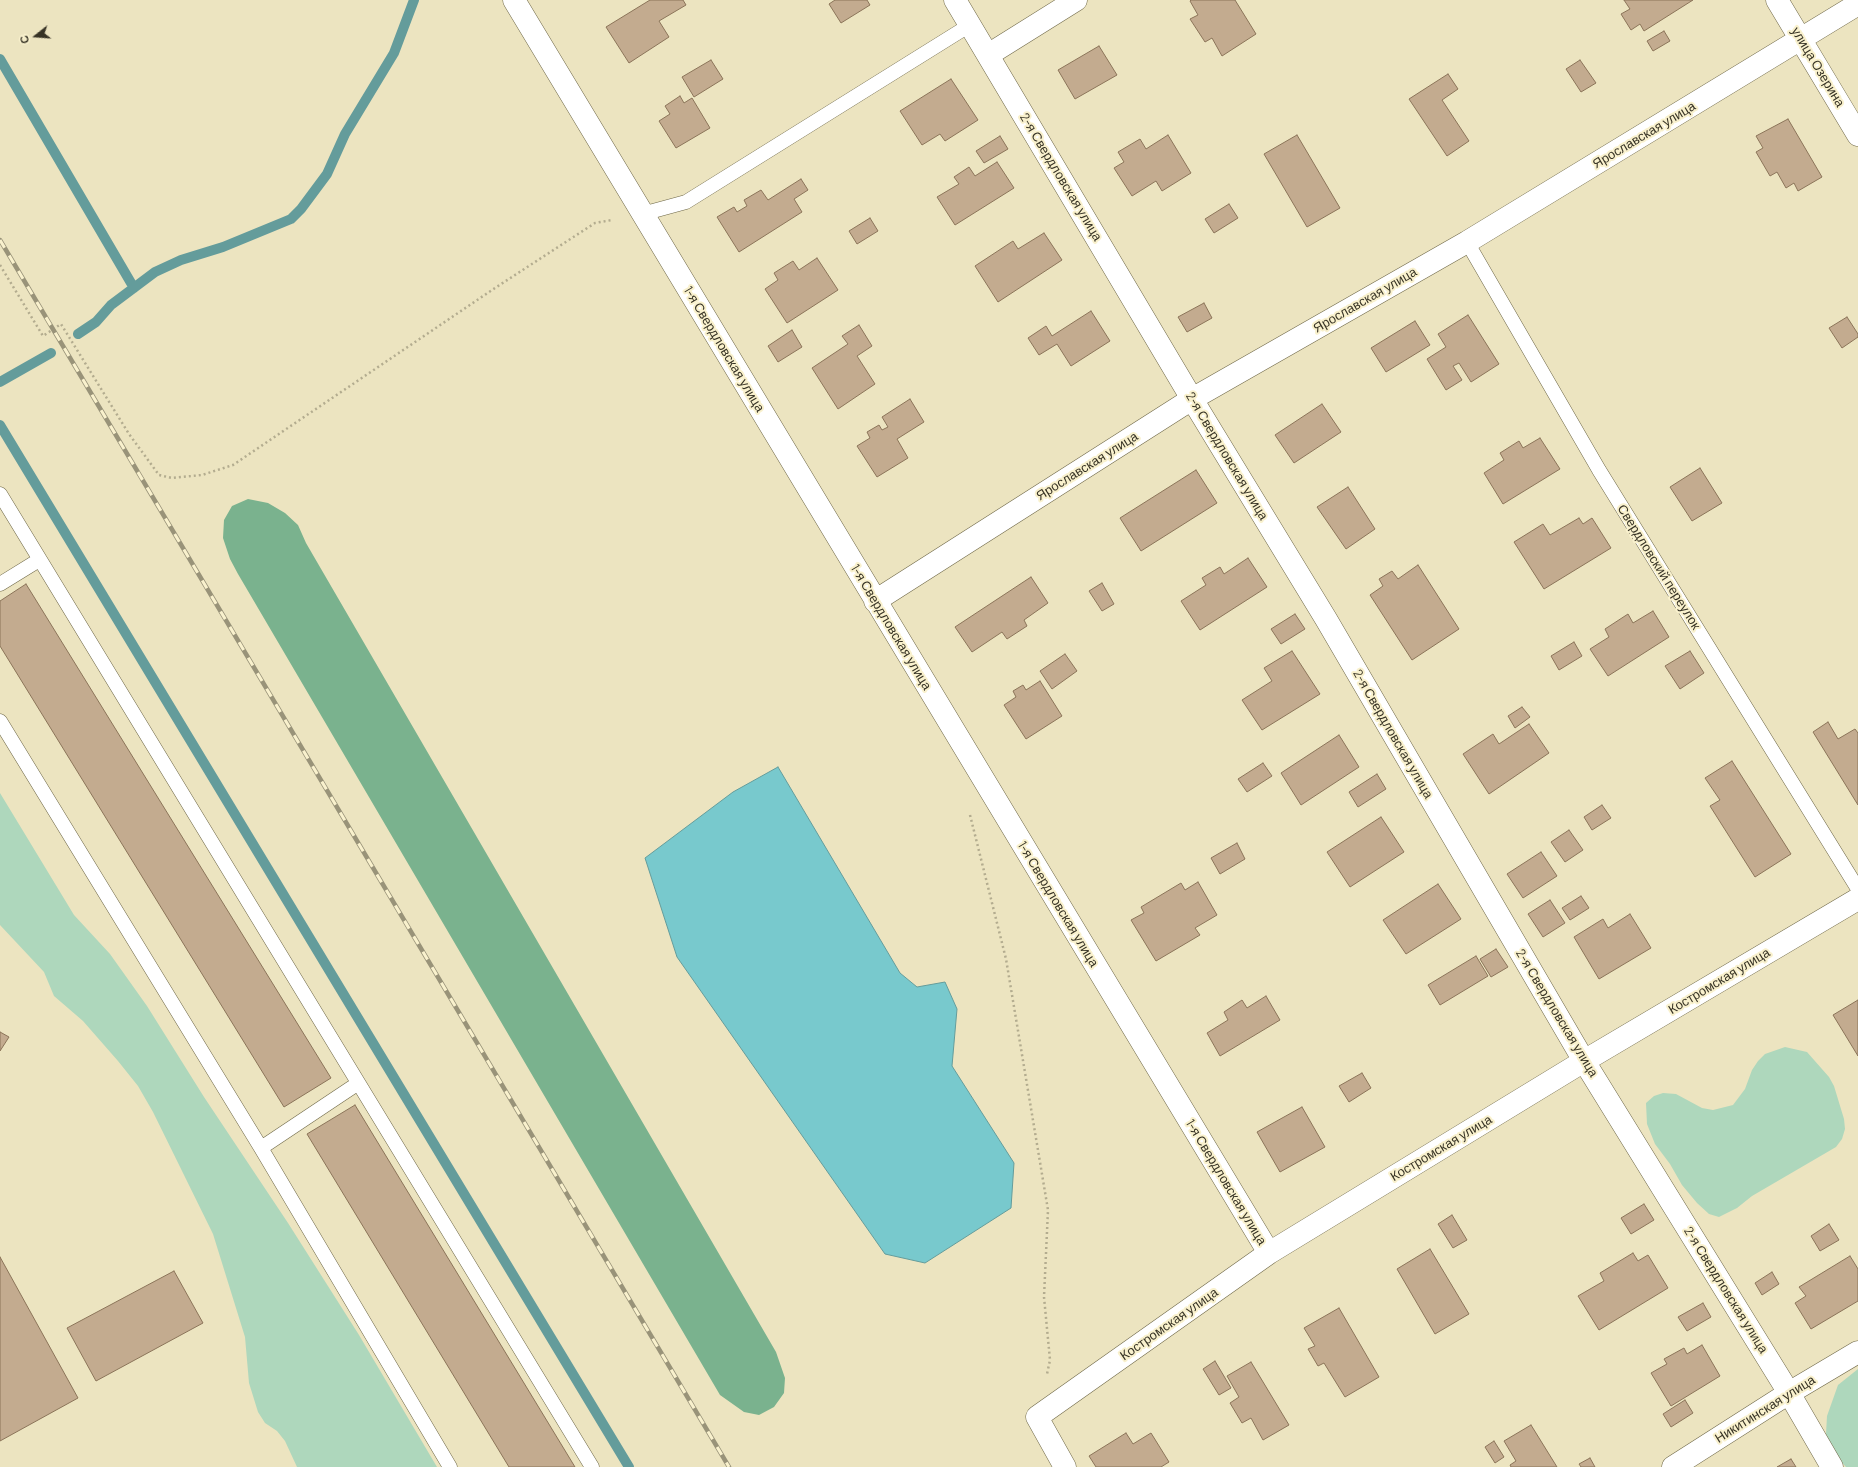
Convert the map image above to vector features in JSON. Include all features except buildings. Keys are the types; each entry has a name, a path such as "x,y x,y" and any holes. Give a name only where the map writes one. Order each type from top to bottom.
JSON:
{"street":[{"name":"1-я Свердловская улица","path":"514,0 1269,1253"},
{"name":"2-я Свердловская улица","path":"955,0 1192,399 1326,618 1584,1061 1789,1393 1832,1467"},
{"path":"988,55 1076,0"},
{"name":"улица Озерина","path":"1777,0 1858,135"},
{"name":"Ярославская улица","path":"875,601 1192,399 1467,242 1858,4"},
{"name":"Костромская улица","path":"1066,1467 1037,1417 1269,1253 1584,1061 1858,898"},
{"name":"Никитинская улица","path":"1673,1467 1789,1393 1858,1352"}],"lane":[{"path":"642,214 686,202 970,25"},
{"name":"Свердловский переулок","path":"1467,242 1599,470 1858,889"},
{"path":"0,494 357,1084 592,1467"},
{"path":"0,584 39,560"},
{"path":"0,720 261,1148 450,1467"},
{"path":"261,1148 357,1084"}],"path":[{"path":"0,264 42,336 61,324 129,434 159,475 172,478 202,475 233,465 488,292 595,223 642,214"},
{"path":"969,812 1006,959 1048,1210 1044,1297 1050,1360 1047,1375"}],"green space":[{"path":"248,499 268,503 285,513 298,525 306,543 776,1352 785,1378 784,1393 774,1407 759,1415 744,1412 720,1395 238,574 230,559 223,538 224,520 232,506"},
{"path":"0,793 74,915 110,954 147,1006 204,1097 288,1223 359,1335 437,1467 297,1467 285,1441 277,1431 265,1423 258,1412 249,1383 245,1337 213,1234 153,1112 138,1086 118,1061 83,1021 54,996 44,972 0,925"},
{"path":"1785,1047 1807,1052 1829,1077 1834,1086 1844,1119 1845,1129 1842,1139 1836,1147 1752,1196 1737,1208 1719,1217 1709,1214 1697,1203 1682,1185 1670,1164 1655,1144 1647,1124 1646,1103 1654,1096 1663,1093 1676,1094 1702,1108 1713,1110 1733,1105 1745,1089 1752,1070 1758,1061 1765,1054"},
{"path":"1858,1369 1858,1467 1846,1467 1829,1448 1826,1434 1827,1416 1838,1385"}],"water":[{"path":"778,767 900,973 917,987 945,982 957,1009 952,1066 1014,1163 1011,1208 925,1263 885,1254 677,957 645,858 733,792"}],"waterway":[{"path":"78,334 96,322 111,305 155,272 181,260 223,247 291,219 301,209 327,174 345,134 394,53 414,0"},
{"path":"0,59 134,288"},
{"path":"0,382 51,353"},
{"path":"0,425 629,1467"}],"railway":[{"path":"0,240 729,1467"}]}
